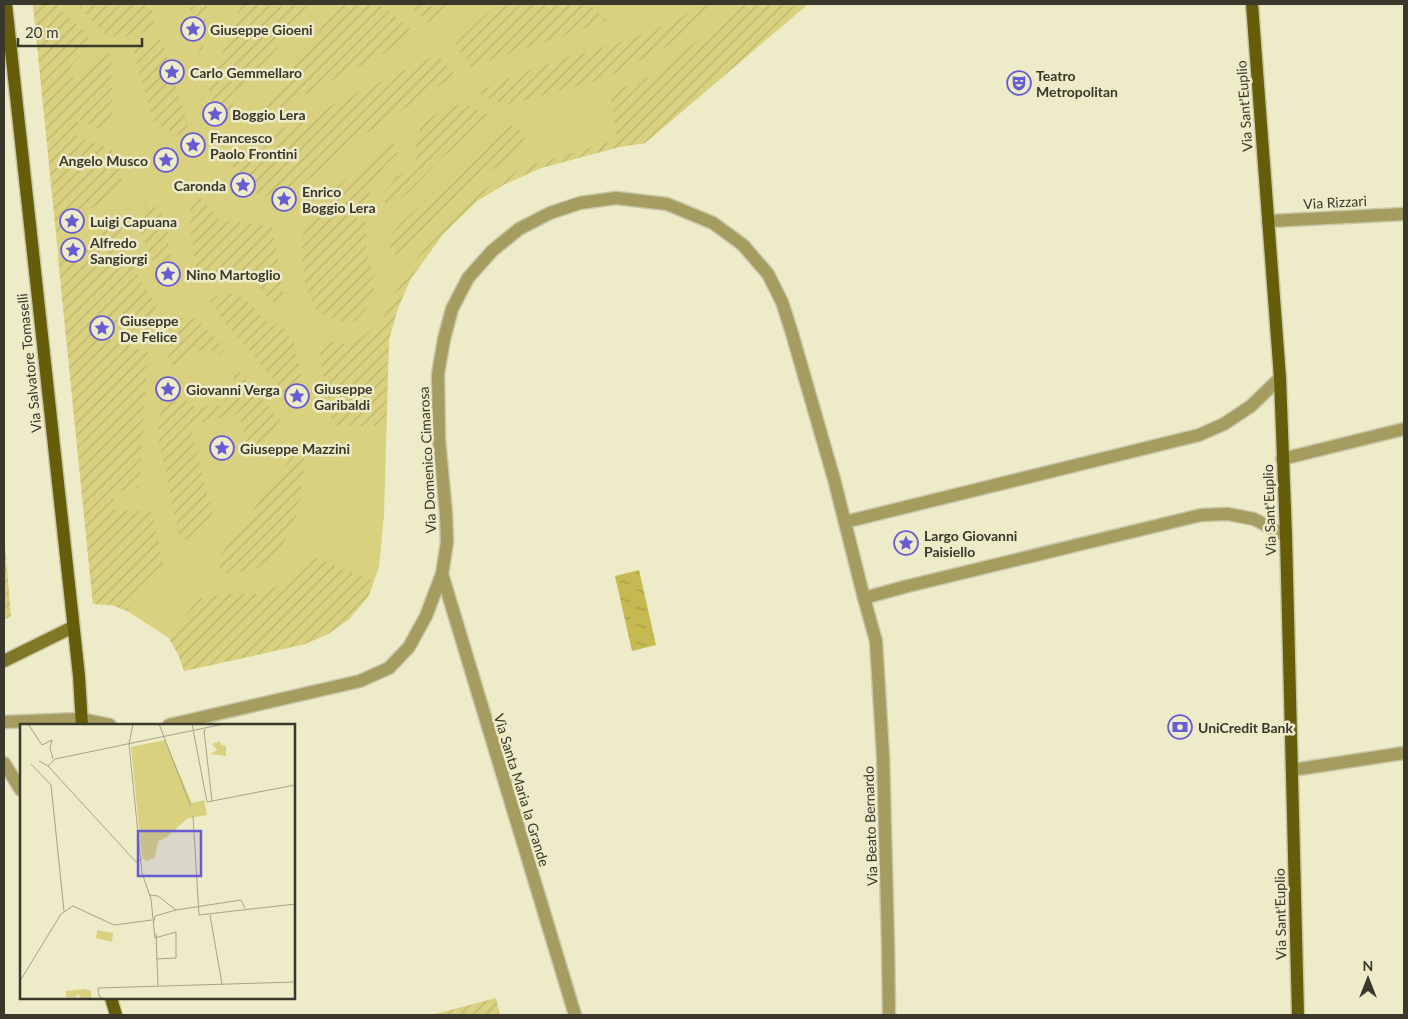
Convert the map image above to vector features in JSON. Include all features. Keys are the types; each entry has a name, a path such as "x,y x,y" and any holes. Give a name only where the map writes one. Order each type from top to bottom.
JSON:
{"main road":[{"name":"Via Salvatore Tomaselli","path":"6,4 79,676 82,722"},
{"name":"Via Sant'Euplio","path":"1252,4 1280,378 1286,536 1298,1015"},
{"path":"4,661 73,627"},
{"path":"111,999 116,1015"}],"street":[{"name":"Via Domenico Cimarosa","path":"173,724 360,681 388,668 409,647 426,616 442,574 447,542 439,439 438,374 444,339 452,309 468,278 492,251 518,229 550,213 580,203 616,198 667,204 713,223 742,245 768,274 782,302 845,522"},
{"name":"Via Rizzari","path":"1268,221 1404,214"},
{"path":"845,522 1199,435 1224,424 1251,406 1280,378"},
{"path":"1282,459 1404,429"},
{"path":"864,598 1202,515 1228,514 1254,519 1286,536"},
{"name":"Via Beato Bernardo","path":"845,522 875,637 883,756 889,1015"},
{"name":"Via Santa Maria la Grande","path":"442,574 575,1015"},
{"path":"4,722 82,722 101,724"},
{"path":"1292,770 1404,753"},
{"path":"4,764 20,788"}],"shaded area":[{"path":"33,4 808,4 645,143 619,147 541,168 503,185 477,201 443,234 410,280 398,308 389,339 384,515 379,568 368,597 349,619 328,634 305,644 184,671 179,656 169,638 127,611 112,605 93,604"},
{"path":"33,4 62,4 62,12 87,33 89,46 69,69 76,83 102,48 111,55 112,123 98,129 78,118 76,135 118,153 123,187 56,232"},
{"path":"77,4 150,4 156,29 118,38 102,32"},
{"path":"188,4 207,4 202,62"},
{"path":"240,4 309,4 217,125 209,88"},
{"path":"334,4 380,4 415,33 383,54 271,112 265,106 331,14"},
{"path":"407,4 455,4 429,22"},
{"path":"497,4 590,4 599,14 609,20 471,67 455,43"},
{"path":"701,4 712,4 711,10 699,24 663,49 603,79 510,104 495,101 481,95 480,90 521,74 635,37 671,23"},
{"path":"741,4 808,4 645,143 619,147 541,168 503,185 477,201 443,234 410,280 398,308 389,339 386,426 333,426 320,357 324,340 345,343 361,338 383,319 405,274 438,232 473,197 497,181 534,164 617,140 610,93 650,76 731,16"},
{"path":"162,39 193,145 154,122 132,47"},
{"path":"437,55 456,75 362,136 284,199 260,195 243,185 233,171 231,153"},
{"path":"463,103 495,117 474,131 439,160 411,190 391,206 385,203 386,190 397,177 416,163 416,146 421,125 441,111"},
{"path":"509,123 518,128 525,137 524,151 512,160 469,183 396,256 389,248 389,237 399,225"},
{"path":"394,144 398,153 377,177 366,206 338,204 325,197 387,145"},
{"path":"195,199 201,199 219,220 272,226 285,302 270,301 249,274 221,274 209,277 204,276 196,267 190,225 191,204"},
{"path":"146,204 158,209 165,220 174,274 173,282 167,285 159,277 142,235 140,218"},
{"path":"317,209 366,220 366,245 374,282 374,299 356,321 338,322 316,311 305,284 301,251 304,228"},
{"path":"121,223 136,273 156,305 154,337 104,323 99,336 148,352 139,488 113,492 115,510 151,511 164,565 127,611 112,605 93,604 58,258"},
{"path":"236,293 251,305 263,319 286,330 294,342 306,397 292,402 216,311 210,300 221,294"},
{"path":"193,316 225,349 219,356 207,348 189,354 174,365 166,363 177,320"},
{"path":"235,367 280,420 251,458 239,414 190,425 214,521 189,542 179,535 158,437 162,389 176,391 195,407 223,405 232,387"},
{"path":"302,442 305,464 297,515 281,549 257,568 228,574 220,568 222,553"},
{"path":"4,533 11,616 4,620"},
{"path":"309,555 374,581 368,597 349,619 328,634 305,644 184,671 179,656 169,638 198,599 227,594 260,594 289,581"},
{"path":"496,998 500,1015 431,1015"}],"water":[{"path":"639,570 656,645 632,651 615,576"}],"place":[{"name":"Giuseppe Gioeni","path":"193,29"},
{"name":"Carlo Gemmellaro","path":"172,72"},
{"name":"Teatro Metropolitan","path":"1019,83"},
{"name":"Boggio Lera","path":"215,114"},
{"name":"Francesco Paolo Frontini","path":"193,145"},
{"name":"Angelo Musco","path":"166,160"},
{"name":"Caronda","path":"243,185"},
{"name":"Enrico Boggio Lera","path":"284,199"},
{"name":"Luigi Capuana","path":"72,221"},
{"name":"Alfredo Sangiorgi","path":"73,250"},
{"name":"Nino Martoglio","path":"168,274"},
{"name":"Giuseppe De Felice","path":"102,328"},
{"name":"Giovanni Verga","path":"168,389"},
{"name":"Giuseppe Garibaldi","path":"297,396"},
{"name":"Giuseppe Mazzini","path":"222,448"},
{"name":"Largo Giovanni Paisiello","path":"906,543"},
{"name":"UniCredit Bank","path":"1180,727"}]}
